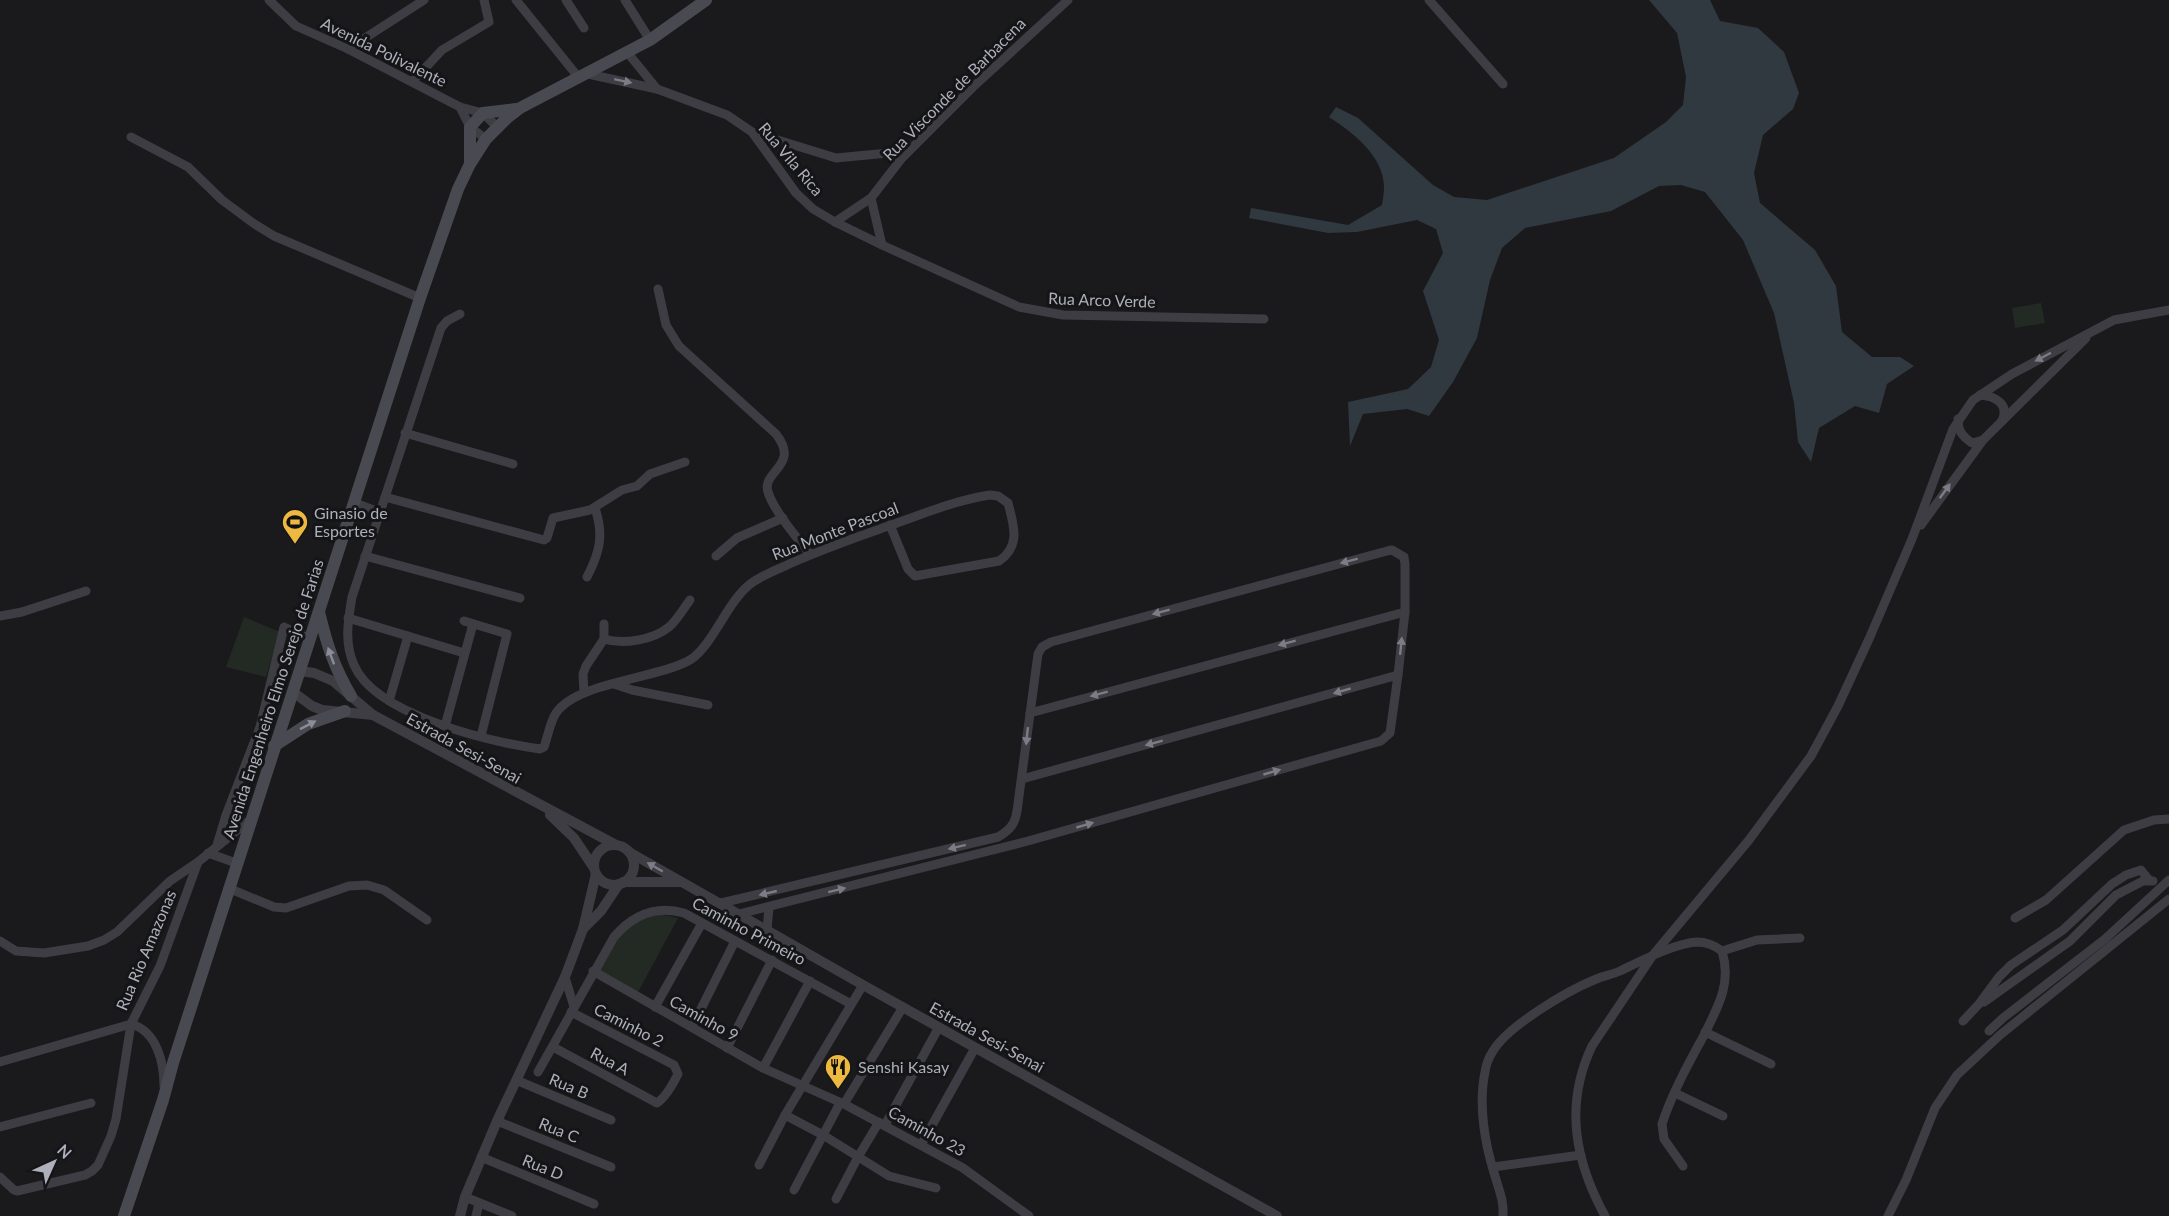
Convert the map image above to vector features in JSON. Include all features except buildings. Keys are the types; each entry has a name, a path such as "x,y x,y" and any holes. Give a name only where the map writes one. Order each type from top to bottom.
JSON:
{"main road":[{"name":"Avenida Engenheiro Elmo Serejo de Farias","path":"124,1216 274,746 420,298 458,189 486,139 520,108 650,40 704,1"},
{"path":"470,164 470,127 483,113 520,108"},
{"path":"319,612 329,652 351,696"},
{"path":"274,746 308,724 345,711"}],"street":[{"name":"Avenida Polivalente","path":"269,0 296,26 413,81 460,107 483,113"},
{"path":"348,49 424,0"},
{"path":"413,81 442,50 489,22 484,0"},
{"path":"516,0 583,76"},
{"path":"566,0 584,28"},
{"path":"625,0 650,40"},
{"name":"Rua Visconde de Barbacena","path":"835,222 870,198 909,151 973,87 1068,0"},
{"path":"1429,0 1503,84"},
{"path":"627,52 657,89"},
{"name":"Rua Vila Rica","path":"583,76 657,89 724,114 752,132 796,193 813,209 835,222"},
{"path":"460,107 470,127 486,139"},
{"path":"483,113 497,127"},
{"path":"752,132 840,158 909,151"},
{"path":"131,137 191,170 222,200 274,236 420,298"},
{"path":"870,198 882,245"},
{"name":"Rua Arco Verde","path":"835,222 1019,308 1031,311 1063,315 1264,319"},
{"path":"658,289 666,325 679,346 782,441 786,451 784,459 768,484 768,491 783,518 810,555"},
{"path":"1605,1216 1597,1202 1576,1141 1576,1095 1584,1063 1592,1046 1653,955 1749,840 1811,756 1865,649 1912,539 1958,419 1973,400 2012,374 2114,320 2169,310"},
{"name":"Rua Monte Pascoal","path":"460,314 447,321 441,328 351,597 348,618 348,640 353,664 365,682 411,713 481,736 543,749 556,713 563,706 584,693 667,670 693,657 748,586 810,555 890,525 940,508 987,495 998,496 1008,503 1014,529 1012,546 1004,558 992,564 915,576 908,569 890,525"},
{"path":"1912,539 1942,494 1983,440 2095,330"},
{"path":"1980,395 1999,400 2004,407 2005,415 2002,421"},
{"path":"1958,419 1958,427 1966,439 1972,443 1983,440"},
{"path":"405,433 513,464"},
{"path":"385,496 544,540 547,538 553,518 595,508 622,490 637,486 650,474 685,462"},
{"path":"355,503 379,512"},
{"path":"587,577 595,562 601,537 601,525 595,508"},
{"path":"716,556 737,538 783,518"},
{"path":"721,903 998,837 1012,827 1022,779 1040,650 1051,642 1392,550 1404,557 1406,564 1405,612 1398,675 1390,733 1381,741 1015,844 740,914"},
{"path":"365,556 520,598"},
{"path":"0,616 22,612 86,591"},
{"path":"604,639 612,642 629,641 662,631 678,617 690,600"},
{"path":"1030,713 1405,612"},
{"path":"348,618 464,653"},
{"path":"445,726 464,653 468,622 507,634 481,736"},
{"path":"584,693 586,666 604,639 604,624"},
{"path":"217,845 260,727 284,627 310,639"},
{"path":"389,700 408,636"},
{"name":"Estrada Sesi-Senai","path":"300,671 321,675 333,681 373,715 616,845"},
{"path":"1022,779 1398,675"},
{"path":"614,684 632,690 708,705"},
{"name":"Estrada Sesi-Senai","path":"293,692 312,706 322,710 373,715"},
{"name":"Estrada Sesi-Senai","path":"541,806 574,838 595,871"},
{"path":"2015,918 2046,900 2124,830 2154,820 2169,819"},
{"path":"0,941 16,951 44,953 88,946 104,940 117,932 170,881 198,862 250,820"},
{"path":"1012,827 1015,844"},
{"path":"460,1216 481,1157 565,977 583,929 595,871 594,862 599,851 604,847 616,845 629,852 633,869 627,879 621,883 614,885 603,882 595,871"},
{"name":"Estrada Sesi-Senai","path":"629,852 1277,1216"},
{"path":"208,853 236,863"},
{"name":"Rua Rio Amazonas","path":"0,1062 131,1024 159,966 198,862"},
{"path":"1963,1021 1979,1004 2004,970 2063,930 2112,884 2126,875 2141,870 2150,880"},
{"path":"1979,1004 2070,941 2116,895 2130,886 2150,880 2166,883"},
{"name":"Estrada Sesi-Senai","path":"621,883 682,882"},
{"path":"583,929 601,911 621,883"},
{"path":"1989,1031 2105,939 2166,883"},
{"path":"228,888 274,907 286,908 349,886 367,885 384,890 427,920"},
{"path":"1888,1216 1935,1108 1957,1075 2000,1035 2169,899"},
{"path":"767,930 769,907"},
{"name":"Caminho Primeiro","path":"573,1009 613,938 625,924 647,912 672,909 702,922 851,1004"},
{"path":"655,1007 702,922"},
{"path":"1722,951 1757,940 1800,938"},
{"path":"692,1027 735,941"},
{"path":"1503,1216 1503,1199 1492,1167 1484,1127 1482,1095 1485,1071 1493,1049 1515,1029 1573,990 1653,955 1697,942 1715,946 1722,951 1726,972 1724,990 1718,1009 1665,1114 1662,1131 1664,1139 1683,1166"},
{"path":"727,1048 772,960"},
{"name":"Caminho 9","path":"593,971 763,1068 802,1086"},
{"path":"538,1072 573,1009 565,977"},
{"path":"763,1068 810,981"},
{"path":"759,1165 785,1115 863,985"},
{"path":"794,1190 842,1103 903,1007"},
{"name":"Caminho 2","path":"573,1009 674,1065 678,1074 675,1080 659,1102 652,1101"},
{"path":"0,1177 17,1191 92,1171 98,1165 114,1128 131,1024 142,1028 155,1044 163,1066 164,1095"},
{"path":"836,1199 858,1156 882,1123 939,1027"},
{"path":"1705,1032 1771,1064"},
{"name":"Rua A","path":"553,1047 652,1101"},
{"path":"921,1144 975,1047"},
{"name":"Rua B","path":"516,1080 611,1120"},
{"name":"Caminho 23","path":"802,1086 842,1103 921,1144 973,1174 1029,1216"},
{"path":"1675,1093 1723,1116"},
{"path":"0,1127 91,1103"},
{"path":"785,1115 823,1135 889,1176 936,1188"},
{"name":"Rua C","path":"497,1121 611,1167"},
{"path":"1492,1167 1581,1155"},
{"name":"Rua D","path":"481,1157 594,1204"},
{"path":"465,1197 512,1216"},
{"path":"476,1216 479,1203"}],"shaded area":[{"path":"1649,0 1710,0 1720,21 1758,28 1784,52 1799,93 1793,109 1763,135 1754,173 1760,203 1815,250 1836,286 1842,332 1872,357 1900,357 1914,366 1887,384 1879,413 1855,406 1819,428 1811,462 1798,442 1794,403 1774,313 1743,240 1705,192 1681,185 1659,186 1611,211 1525,228 1502,248 1490,280 1477,338 1453,382 1429,416 1407,409 1363,414 1350,446 1348,402 1408,389 1431,367 1439,340 1423,291 1443,253 1436,229 1417,220 1357,232 1328,233 1249,218 1251,208 1348,225 1382,205 1384,186 1378,164 1356,137 1329,117 1336,107 1358,118 1433,185 1454,197 1487,200 1614,158 1666,122 1683,105 1686,77 1677,33"},
{"path":"2041,303 2045,323 2015,328 2012,308"},
{"path":"244,617 280,632 266,677 226,667"},
{"path":"659,914 678,918 638,992 598,970 609,947 620,932 635,922"}],"place":[{"name":"Ginasio de Esportes","path":"295,545"},
{"name":"Senshi Kasay","path":"838,1090"}]}
